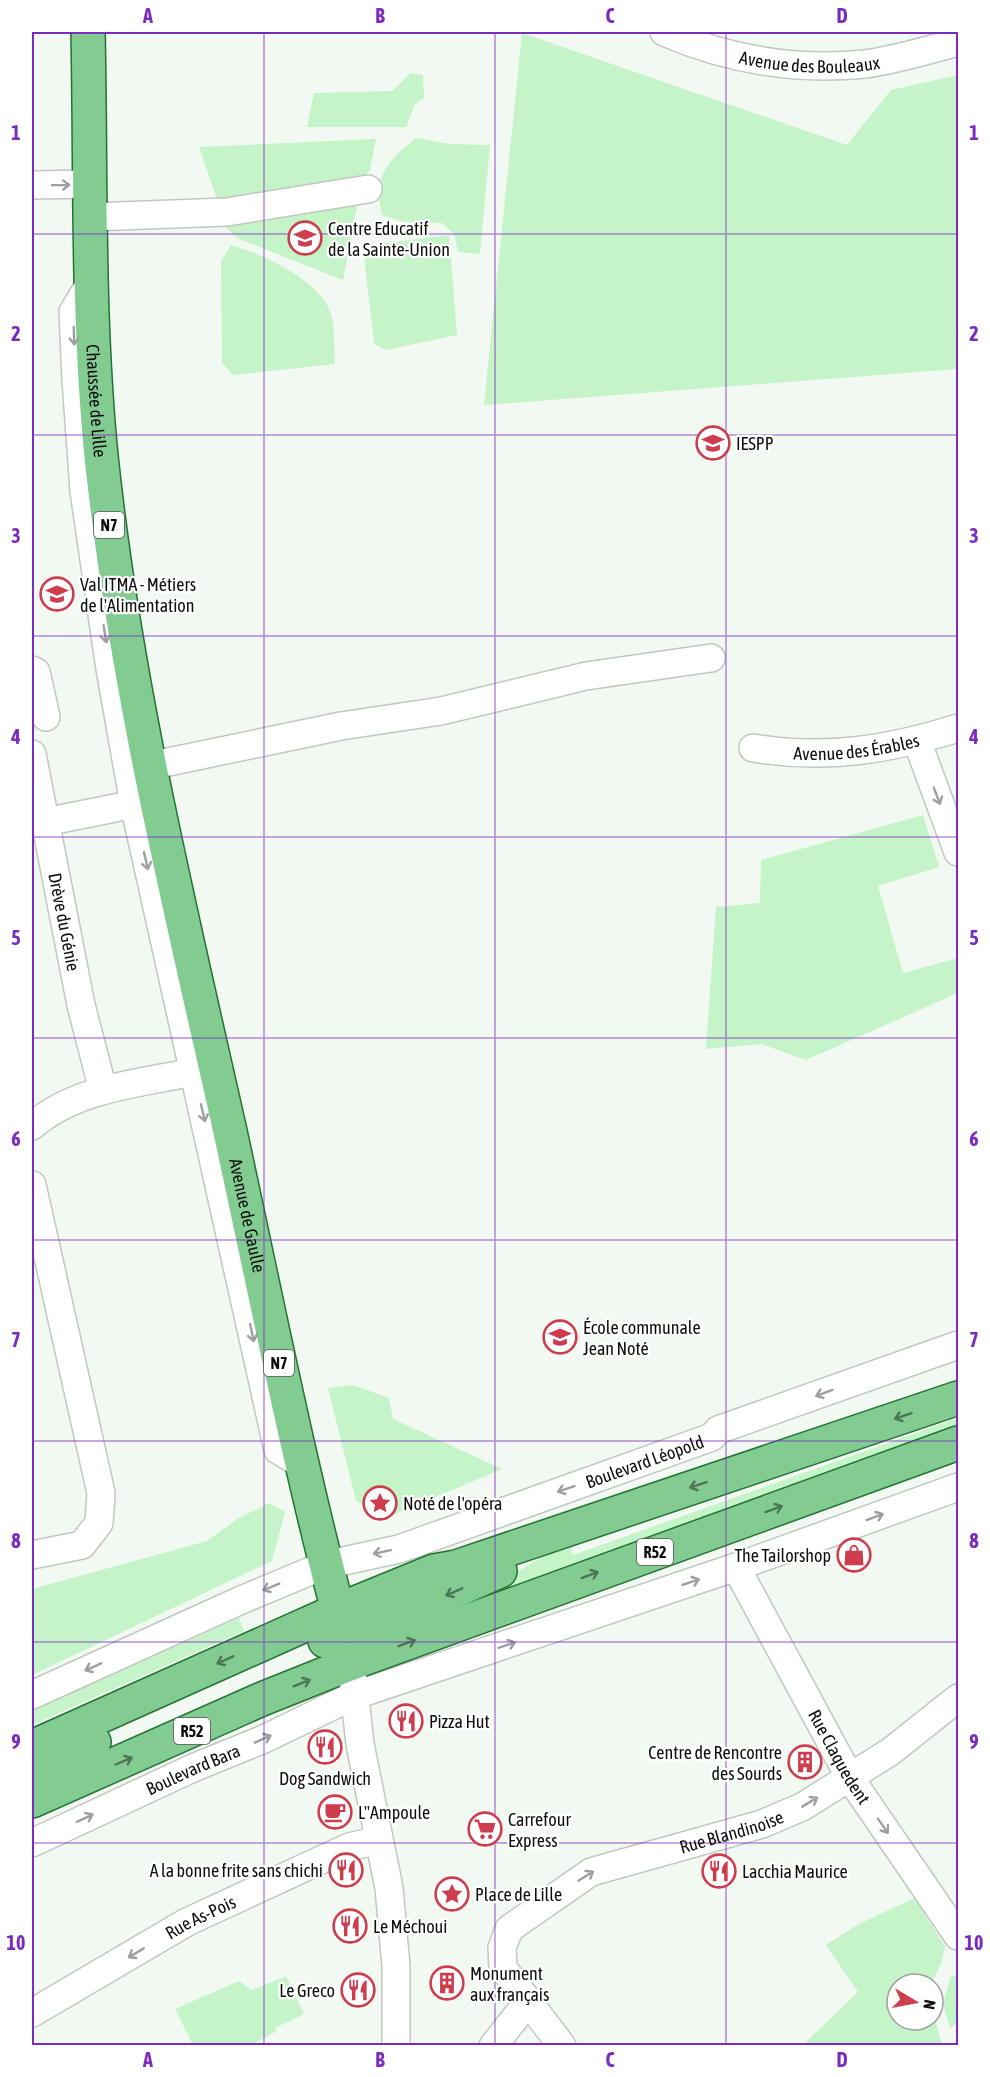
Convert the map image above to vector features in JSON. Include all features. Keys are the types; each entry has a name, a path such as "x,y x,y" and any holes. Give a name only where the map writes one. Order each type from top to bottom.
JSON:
{"main road":[{"name":"Chaussée de Lille","path":"88,32 91,282 95,381 108,518 124,637 149,766"},
{"name":"Avenue de Gaulle","path":"149,766 144,802 204,1070 344,1635"},
{"name":"R52","path":"32,1774 78,1749 344,1635 434,1571 456,1567 958,1398"},
{"name":"R52","path":"32,1747 344,1635 958,1443"},
{"name":"Boulevard Bara","path":"32,1801 262,1699 344,1635"}],"street":[{"name":"Avenue des Bouleaux","path":"663,32 738,58 791,64 865,64 958,42"},
{"path":"32,185 91,184"},
{"path":"91,217 227,212 368,189"},
{"path":"45,822 144,802 84,491 73,312 91,282"},
{"path":"149,766 340,726 441,711 586,676 711,658"},
{"path":"32,670 36,672 46,717"},
{"name":"Avenue des Érables","path":"753,748 792,755 860,752 917,741 958,728"},
{"path":"917,741 958,852"},
{"name":"Drève du Génie","path":"32,754 81,1005 103,1090"},
{"path":"32,1126 48,1112 103,1090 204,1070"},
{"path":"32,1185 101,1493 99,1523 82,1545 32,1555"},
{"name":"Boulevard Léopold","path":"326,1565 399,1549 712,1437 718,1430 958,1345"},
{"path":"353,1696 736,1567 958,1487"},
{"path":"32,1695 239,1601 326,1565"},
{"name":"Rue Claquedent","path":"736,1567 850,1778 958,1936"},
{"path":"344,1635 379,1840 384,1853 394,1940 396,2046"},
{"name":"Boulevard Bara","path":"32,1843 193,1768 264,1739 353,1696"},
{"name":"Rue Blandinoise","path":"534,2007 503,1968 502,1948 509,1929 591,1872 762,1824 802,1807 890,1752 958,1698"},
{"name":"Rue As-Pois","path":"32,2013 187,1922 349,1847 379,1840"},
{"path":"493,2046 519,2013 534,2007 562,2046"}],"green space":[{"path":"522,33 847,145 891,90 958,75 958,369 484,405"},
{"path":"411,73 423,75 424,98 415,104 406,127 307,127 314,93 392,91"},
{"path":"416,138 449,144 490,145 480,254 458,252 454,234 442,223 404,222 382,215 379,190 384,171 397,155"},
{"path":"376,139 370,170 358,182 219,205 199,147"},
{"path":"358,201 343,280 237,238 225,227 234,217"},
{"path":"449,235 457,335 386,350 374,344 363,246"},
{"path":"231,245 259,255 291,271 318,292 332,318 335,364 233,375 222,363 221,261"},
{"path":"923,815 939,867 878,886 903,973 958,958 958,993 806,1060 761,1044 706,1049 716,907 760,903 761,860"},
{"path":"353,1385 389,1398 393,1419 502,1469 388,1517 356,1501 328,1388"},
{"path":"958,1407 571,1547 573,1555 958,1418 958,1430 451,1612 575,1537"},
{"path":"269,1503 285,1512 272,1561 32,1675 32,1589 207,1541 237,1519"},
{"path":"239,1618 244,1631 32,1725 32,1711"},
{"path":"914,1898 945,1946 942,1961 937,1972 885,1972 885,2032 938,2032 942,2045 803,2045 858,1992 826,1945 857,1925"},
{"path":"958,1975 958,2022 950,2028 945,2011 945,1997 951,1976"},
{"path":"286,1976 304,2014 275,2028 277,2031 251,2045 193,2045 175,2009 239,1981 252,1990"}],"place":[{"name":"Centre Educatif de la Sainte-Union","path":"305,238"},
{"name":"IESPP","path":"713,443"},
{"name":"Val ITMA - Métiers de l'Alimentation","path":"57,594"},
{"name":"École communale Jean Noté","path":"560,1337"},
{"name":"Noté de l'opéra","path":"380,1503"},
{"name":"The Tailorshop","path":"854,1555"},
{"name":"Pizza Hut","path":"406,1721"},
{"name":"Dog Sandwich","path":"325,1747"},
{"name":"Centre de Rencontre des Sourds","path":"805,1762"},
{"name":"L\"Ampoule","path":"335,1812"},
{"name":"Carrefour Express","path":"485,1829"},
{"name":"A la bonne frite sans chichi","path":"346,1870"},
{"name":"Lacchia Maurice","path":"719,1871"},
{"name":"Place de Lille","path":"452,1894"},
{"name":"Le Méchoui","path":"350,1926"},
{"name":"Monument aux français","path":"447,1983"},
{"name":"Le Greco","path":"358,1990"}]}
